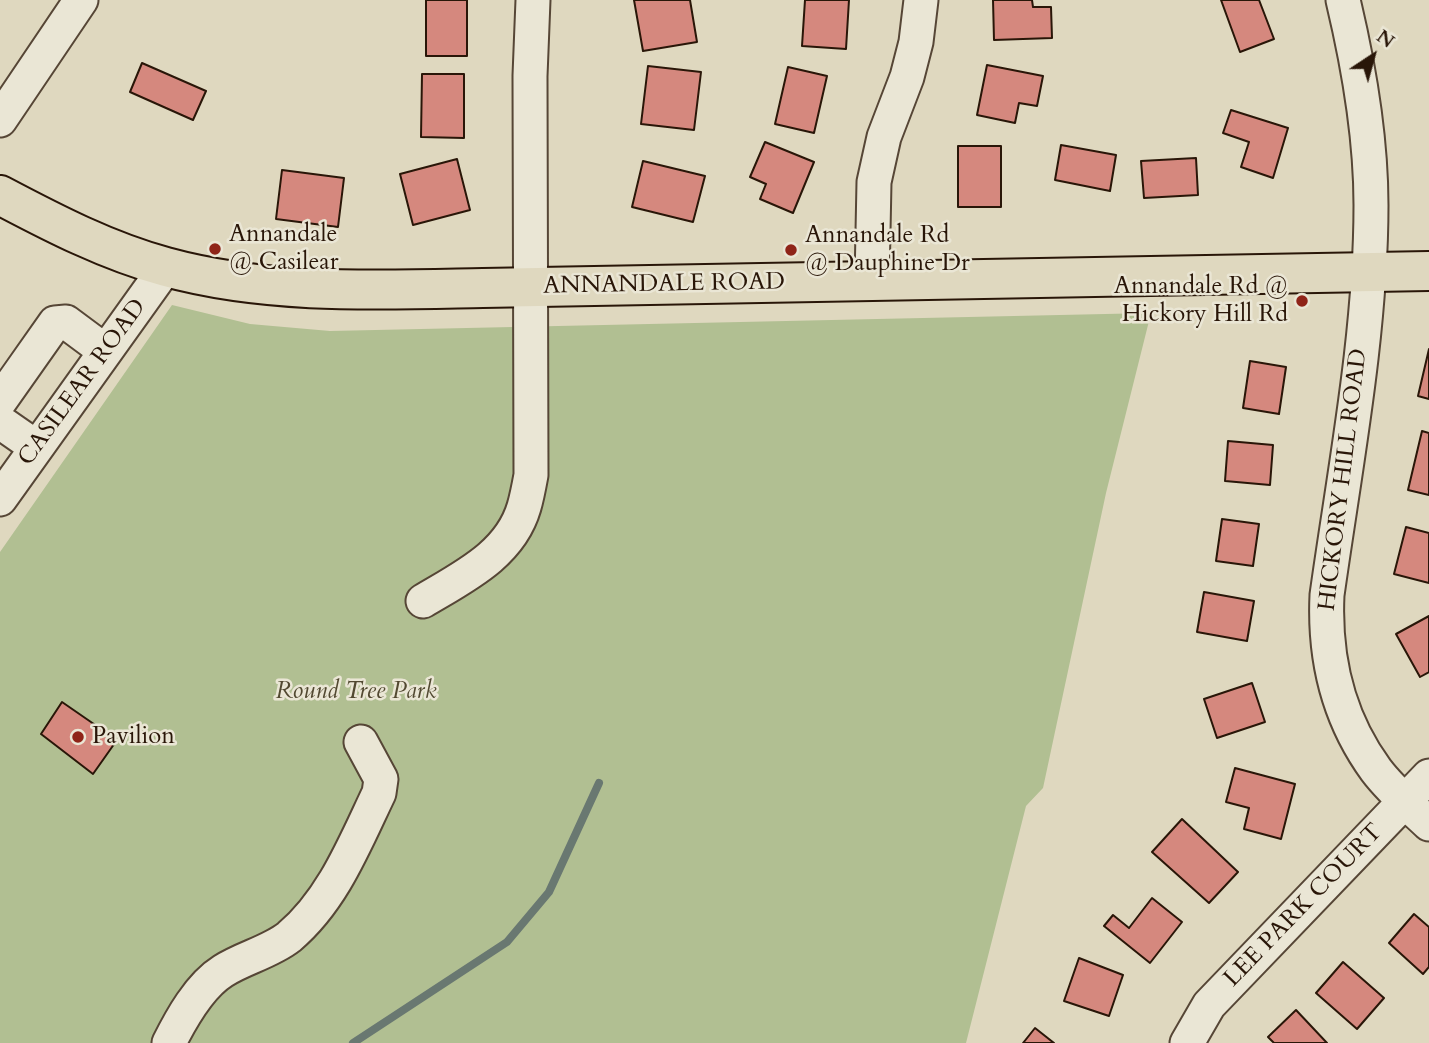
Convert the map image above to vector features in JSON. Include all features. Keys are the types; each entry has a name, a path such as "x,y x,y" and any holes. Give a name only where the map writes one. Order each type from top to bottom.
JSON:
{"main road":[{"name":"ANNANDALE ROAD","path":"0,195 59,226 166,267 224,279 284,287 364,290 531,288 1429,271"}],"street":[{"path":"0,120 81,0"},
{"path":"423,601 476,569 501,548 524,510 531,475 530,76 533,0"},
{"path":"872,281 874,182 884,137 907,77 916,42 921,0"},
{"name":"HICKORY HILL ROAD","path":"1343,0 1356,56 1367,132 1371,204 1368,271 1357,377 1325,626 1330,667 1350,727 1377,771 1429,824"},
{"name":"CASILEAR ROAD","path":"0,499 166,267"},
{"path":"0,401 55,323 66,322 105,351"},
{"path":"0,422 36,447"},
{"path":"169,1043 186,1010 220,972 287,938 318,909 379,793 381,779 361,743"},
{"name":"LEE PARK COURT","path":"1187,1043 1209,1005 1429,776"}],"green space":[{"name":"Round Tree Park","path":"172,305 250,324 330,331 1151,313 1106,493 1043,788 1026,806 966,1043 0,1043 0,552"}],"building":[{"path":"426,0 467,0 467,56 426,56"},
{"path":"634,0 690,0 697,42 643,51"},
{"path":"805,0 849,0 846,49 802,46"},
{"path":"993,0 1032,0 1033,7 1051,7 1052,38 994,40"},
{"path":"1221,0 1259,0 1274,39 1240,52"},
{"path":"142,63 206,91 193,120 130,92"},
{"path":"987,65 1043,76 1037,106 1019,103 1015,123 977,115"},
{"path":"648,66 701,72 694,130 641,124"},
{"path":"788,67 827,76 814,133 775,124"},
{"path":"422,74 464,74 464,138 421,137"},
{"path":"1231,110 1288,128 1273,178 1241,167 1249,142 1223,133"},
{"path":"765,142 814,162 793,213 760,199 766,184 750,177"},
{"path":"1061,145 1116,155 1110,191 1055,180"},
{"path":"958,146 1001,146 1001,207 958,207"},
{"path":"1196,158 1198,195 1144,198 1141,161"},
{"path":"457,159 470,210 413,225 400,174"},
{"path":"643,161 705,176 693,222 632,207"},
{"path":"282,170 344,178 338,227 276,219"},
{"path":"1429,349 1429,399 1418,396"},
{"path":"1250,361 1286,367 1279,414 1243,408"},
{"path":"1422,431 1429,433 1429,495 1408,490"},
{"path":"1228,441 1273,445 1270,485 1225,481"},
{"path":"1222,519 1259,524 1253,566 1216,561"},
{"path":"1406,527 1429,533 1429,583 1394,574"},
{"path":"1204,592 1254,601 1247,641 1197,632"},
{"path":"1429,616 1429,672 1420,677 1396,634"},
{"path":"1252,683 1265,722 1217,738 1204,699"},
{"name":"Pavilion","path":"62,702 117,740 93,774 41,734"},
{"path":"1235,768 1295,784 1281,839 1244,829 1249,808 1226,802"},
{"path":"1182,819 1238,872 1209,903 1152,852"},
{"path":"1152,898 1182,922 1150,963 1104,926 1113,915 1129,928"},
{"path":"1414,914 1429,927 1429,967 1423,974 1389,943"},
{"path":"1079,958 1123,975 1109,1016 1064,1001"},
{"path":"1343,962 1384,998 1357,1029 1316,993"},
{"path":"1296,1010 1327,1043 1274,1043 1268,1037"},
{"path":"1035,1028 1054,1043 1023,1043"}],"waterway":[{"path":"353,1043 507,942 549,892 599,783"}],"place":[{"name":"Annandale @ Casilear","path":"215,249"},
{"name":"Annandale Rd @ Dauphine Dr","path":"791,250"},
{"name":"Annandale Rd @ Hickory Hill Rd","path":"1302,301"},
{"name":"Pavilion","path":"78,737"}]}
